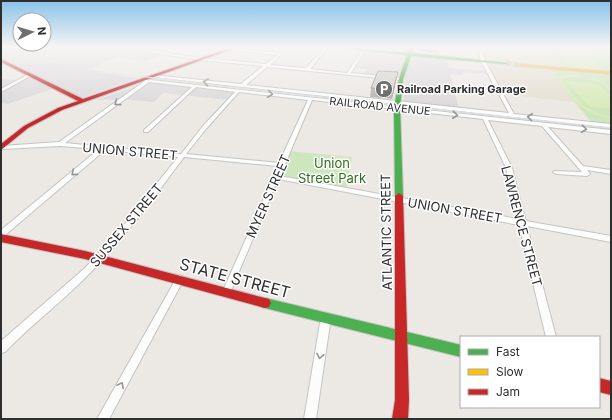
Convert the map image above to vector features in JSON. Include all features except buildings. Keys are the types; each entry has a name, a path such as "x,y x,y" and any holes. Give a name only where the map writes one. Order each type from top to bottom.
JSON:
{"street":[{"path":"14,67 83,101"},
{"path":"2,147 19,132 34,122 60,109 180,67"},
{"name":"SUSSEX STREET","path":"1,348 28,322 76,283 99,258 184,156 200,133 240,88 265,67"},
{"path":"272,67 401,79"},
{"path":"307,70 310,67"},
{"path":"348,74 353,67"},
{"name":"ATLANTIC STREET","path":"400,419 402,400 397,105 401,79 405,67"},
{"path":"486,67 512,115"},
{"path":"537,67 611,73"},
{"path":"2,89 30,75"},
{"path":"60,144 148,79"},
{"name":"RAILROAD AVENUE","path":"148,79 195,86 240,88 310,99 512,115 611,126"},
{"name":"RAILROAD AVENUE","path":"148,79 397,105 485,118 611,132"},
{"path":"146,131 195,86"},
{"name":"MYER STREET","path":"226,293 310,99"},
{"name":"LAWRENCE STREET","path":"485,118 509,168 550,336"},
{"path":"544,125 587,174 556,172"},
{"name":"UNION STREET","path":"2,147 60,144 281,166"},
{"path":"1,234 104,148"},
{"path":"580,167 611,172"},
{"name":"UNION STREET","path":"276,177 611,239"},
{"name":"STATE STREET","path":"1,238 99,258 226,293 460,351"},
{"path":"103,419 180,280"},
{"path":"310,419 326,317"},
{"path":"600,384 611,388"}],"shaded area":[{"path":"12,67 94,67 91,68 98,72 138,78 78,99 55,88 8,104 1,103 1,91 3,89 1,89 1,79 20,80 29,75"},
{"path":"353,67 449,67 449,68 488,71 490,74 463,72 463,75 450,74 459,110 403,102 405,80 363,75 366,69 352,68"},
{"path":"488,67 611,67 611,127 594,125 574,102 500,94"},
{"path":"153,80 238,89 229,100 163,93 154,102 121,99 97,100"}],"green space":[{"path":"564,67 611,67 611,71"},
{"path":"569,67 601,67 604,70"},
{"path":"556,71 611,76 611,127 594,125 552,74 558,74"},
{"path":"553,75 559,77 572,75 586,76 606,84 611,88 611,92 601,83 592,79 570,76 562,80 582,104 595,112 611,117 611,119 591,113 583,108 571,98"},
{"path":"566,81 598,84 611,96 611,109 589,107"},
{"name":"Union Street Park","path":"288,151 352,157 346,190 276,177"},
{"path":"333,156 349,158 347,170 330,169"}],"railway":[{"path":"76,67 97,71 235,88"},
{"path":"229,87 235,88"},
{"path":"235,88 611,128"}],"traffic: fast":[{"path":"399,196 397,108 401,79 405,67"},
{"path":"265,303 460,351"}],"traffic: slow":[{"path":"537,67 611,73"}],"traffic: jam":[{"path":"14,67 83,101"},
{"path":"1,148 26,127 60,109 180,67"},
{"path":"399,196 402,400 400,419"},
{"path":"1,238 85,255 265,303"},
{"path":"600,385 611,388"}],"place":[{"name":"Railroad Parking Garage","path":"384,89"}]}
